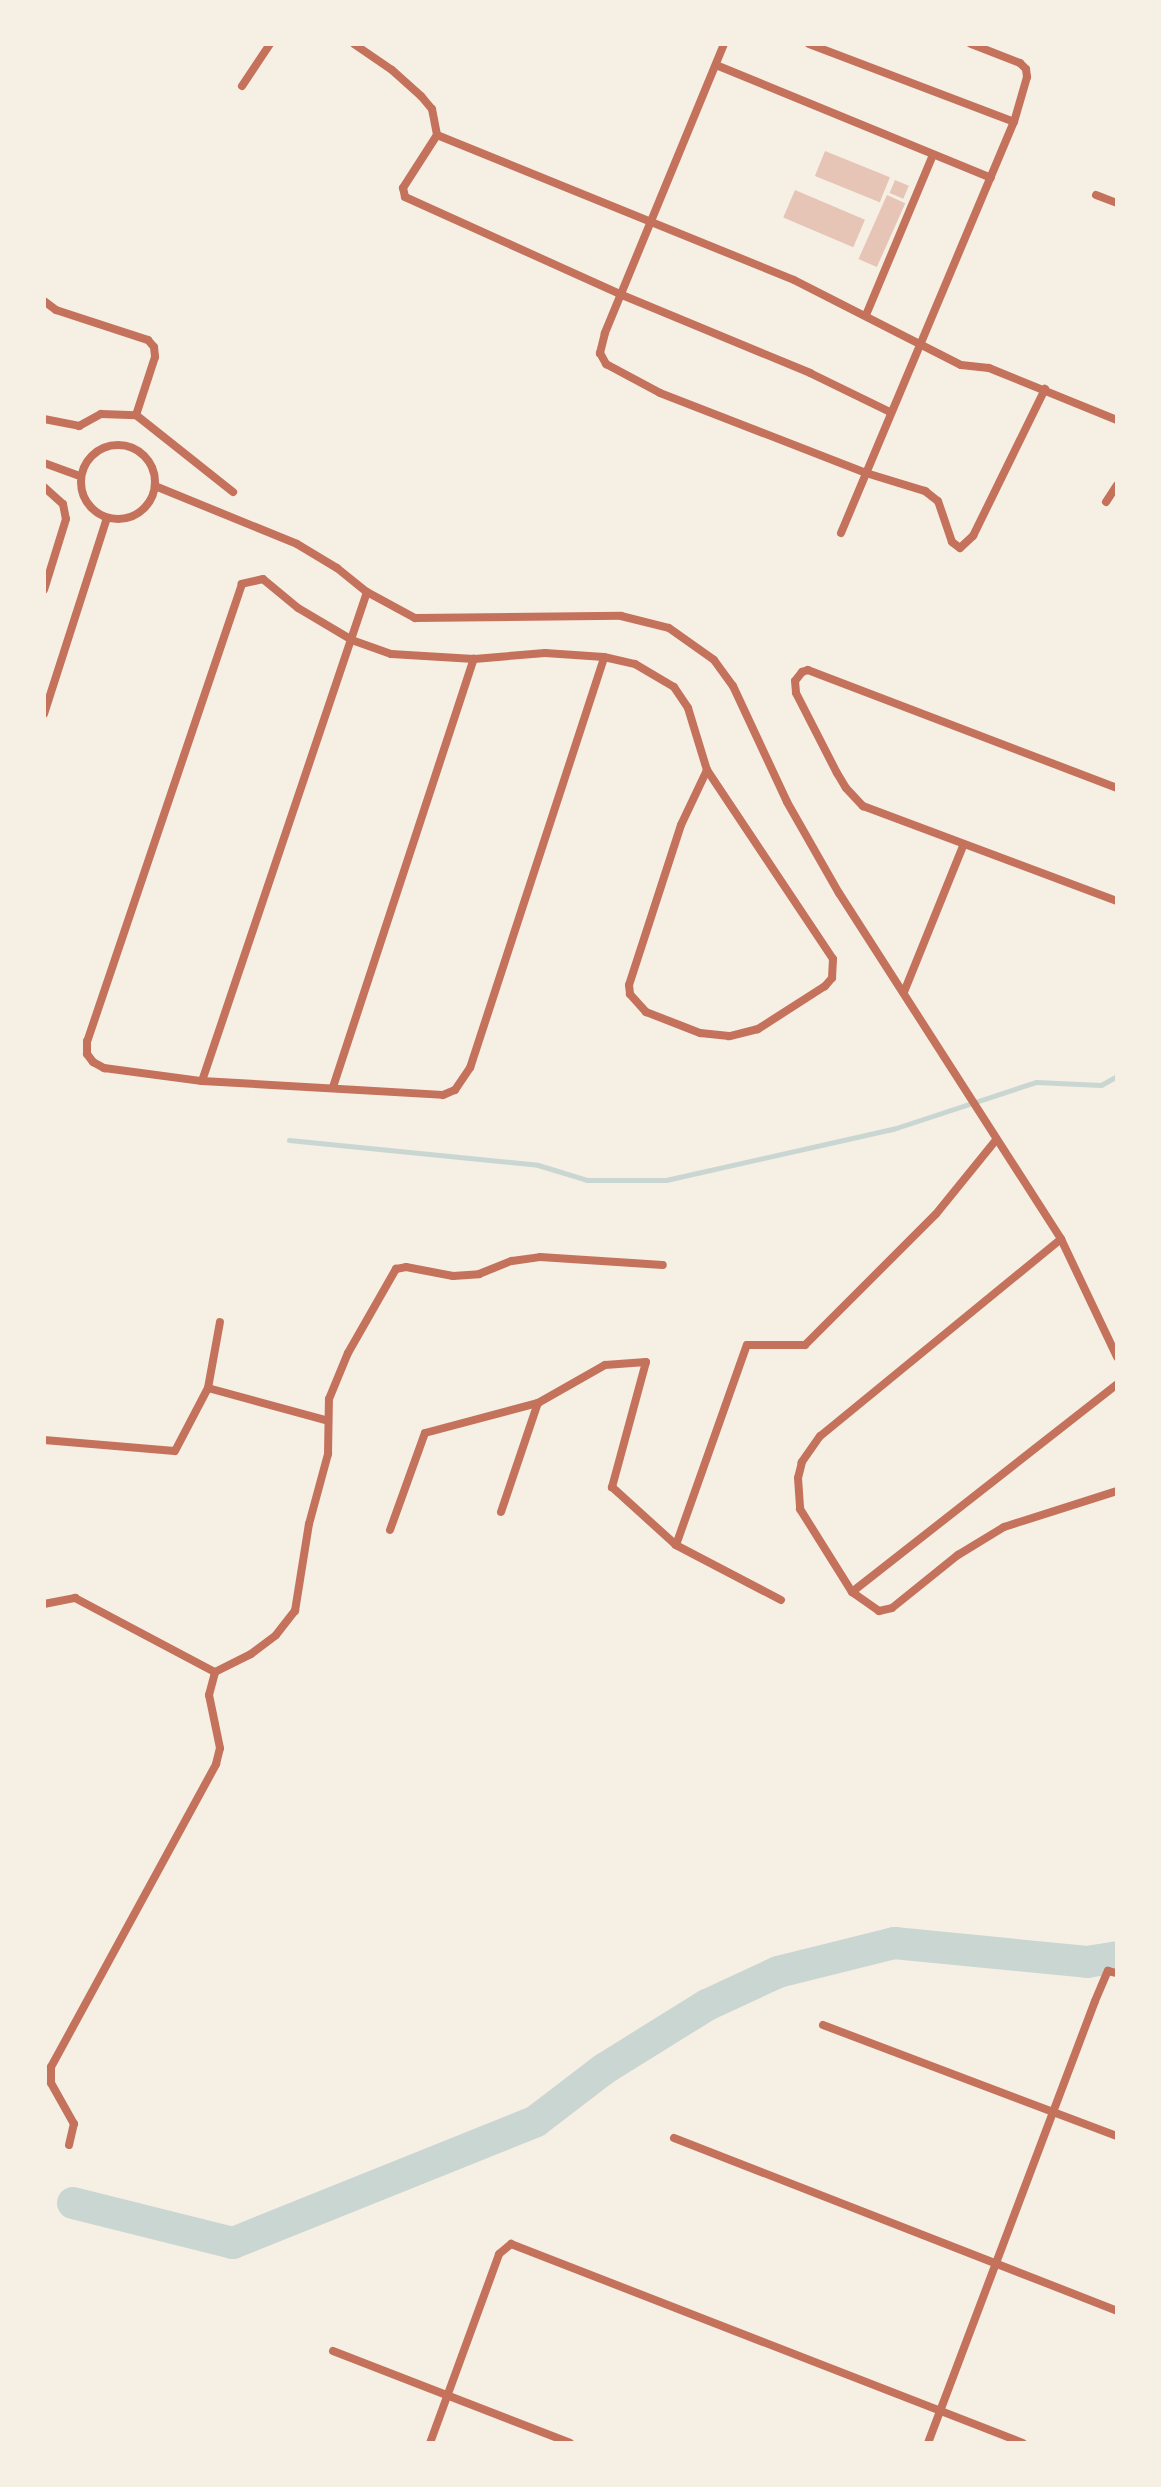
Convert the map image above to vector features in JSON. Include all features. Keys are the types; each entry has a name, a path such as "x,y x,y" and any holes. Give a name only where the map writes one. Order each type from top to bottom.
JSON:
{"street":[{"path":"242,86 270,44"},
{"path":"354,44 421,96 432,109 437,135 403,188 405,197 622,295 810,373 890,412"},
{"path":"724,44 601,345 600,353 606,364 660,393 932,496 943,510 956,547 965,547 1045,389"},
{"path":"809,44 1014,122"},
{"path":"841,533 1014,122 1027,77 1026,69 971,44"},
{"path":"716,65 991,178"},
{"path":"437,135 794,280 961,365 989,368 1117,420"},
{"path":"866,315 933,155"},
{"path":"1096,195 1117,203"},
{"path":"44,301 56,310 148,340 154,347 155,357 136,415"},
{"path":"44,419 79,426 101,414 136,415 233,492"},
{"path":"123,444 134,447 151,463 155,486 152,497 139,513 129,518 107,518 86,502 80,476 84,465 100,448 123,444"},
{"path":"44,463 80,476"},
{"path":"1106,502 1117,485"},
{"path":"155,486 297,544 337,568 367,592 415,618 621,616 669,628 714,660 733,686 807,840 1061,1239 1117,1357"},
{"path":"44,487 63,504 66,519 44,590"},
{"path":"44,714 107,518"},
{"path":"604,657 465,1079 455,1090 443,1095 202,1081 104,1068 87,1054 87,1041 236,594 242,584 263,579 298,608 352,640 391,654 474,659 545,653 604,657 635,664 674,687 688,708 707,770 833,959 835,968 825,986 758,1029 729,1036 700,1033 646,1012 630,994 629,985 681,825 707,770"},
{"path":"202,1081 367,592"},
{"path":"333,1087 474,659"},
{"path":"1117,788 808,670 802,672 794,687 846,788 873,812 1117,901"},
{"path":"904,992 963,846"},
{"path":"676,1545 747,1345 805,1345 936,1214 996,1140"},
{"path":"1061,1239 809,1448 798,1478 800,1509 852,1592 872,1609 887,1611 958,1555 1004,1527 1117,1491"},
{"path":"69,2145 74,2124 51,2083 51,2067 216,1764 220,1748 209,1695 215,1672 251,1654 276,1635 295,1611 309,1524 328,1454 325,1420 329,1399 348,1353 398,1267 453,1276 479,1274 512,1261 540,1257 663,1265"},
{"path":"44,1440 171,1453 180,1446 208,1388 220,1322"},
{"path":"390,1530 425,1433 538,1403 605,1365 646,1362 612,1487 676,1545 781,1600"},
{"path":"852,1592 1117,1384"},
{"path":"208,1388 325,1420"},
{"path":"501,1512 538,1403"},
{"path":"44,1604 75,1598 215,1672"},
{"path":"928,2443 1108,1971 1117,1973"},
{"path":"823,2025 1117,2136"},
{"path":"674,2138 1117,2311"},
{"path":"430,2443 499,2254 511,2244 1023,2443"},
{"path":"333,2351 570,2443"}],"building":[{"path":"825,151 890,177 880,202 815,176"},
{"path":"895,180 909,186 903,199 890,193"},
{"path":"795,190 865,220 853,247 783,218"},
{"path":"887,195 905,203 877,267 859,259"}],"waterway":[{"path":"289,1140 538,1165 587,1180 666,1180 893,1129 1036,1082 1101,1085 1117,1076"},
{"path":"73,2203 233,2243 536,2121 604,2069 707,2005 778,1972 894,1943 1087,1962 1117,1957"}]}
